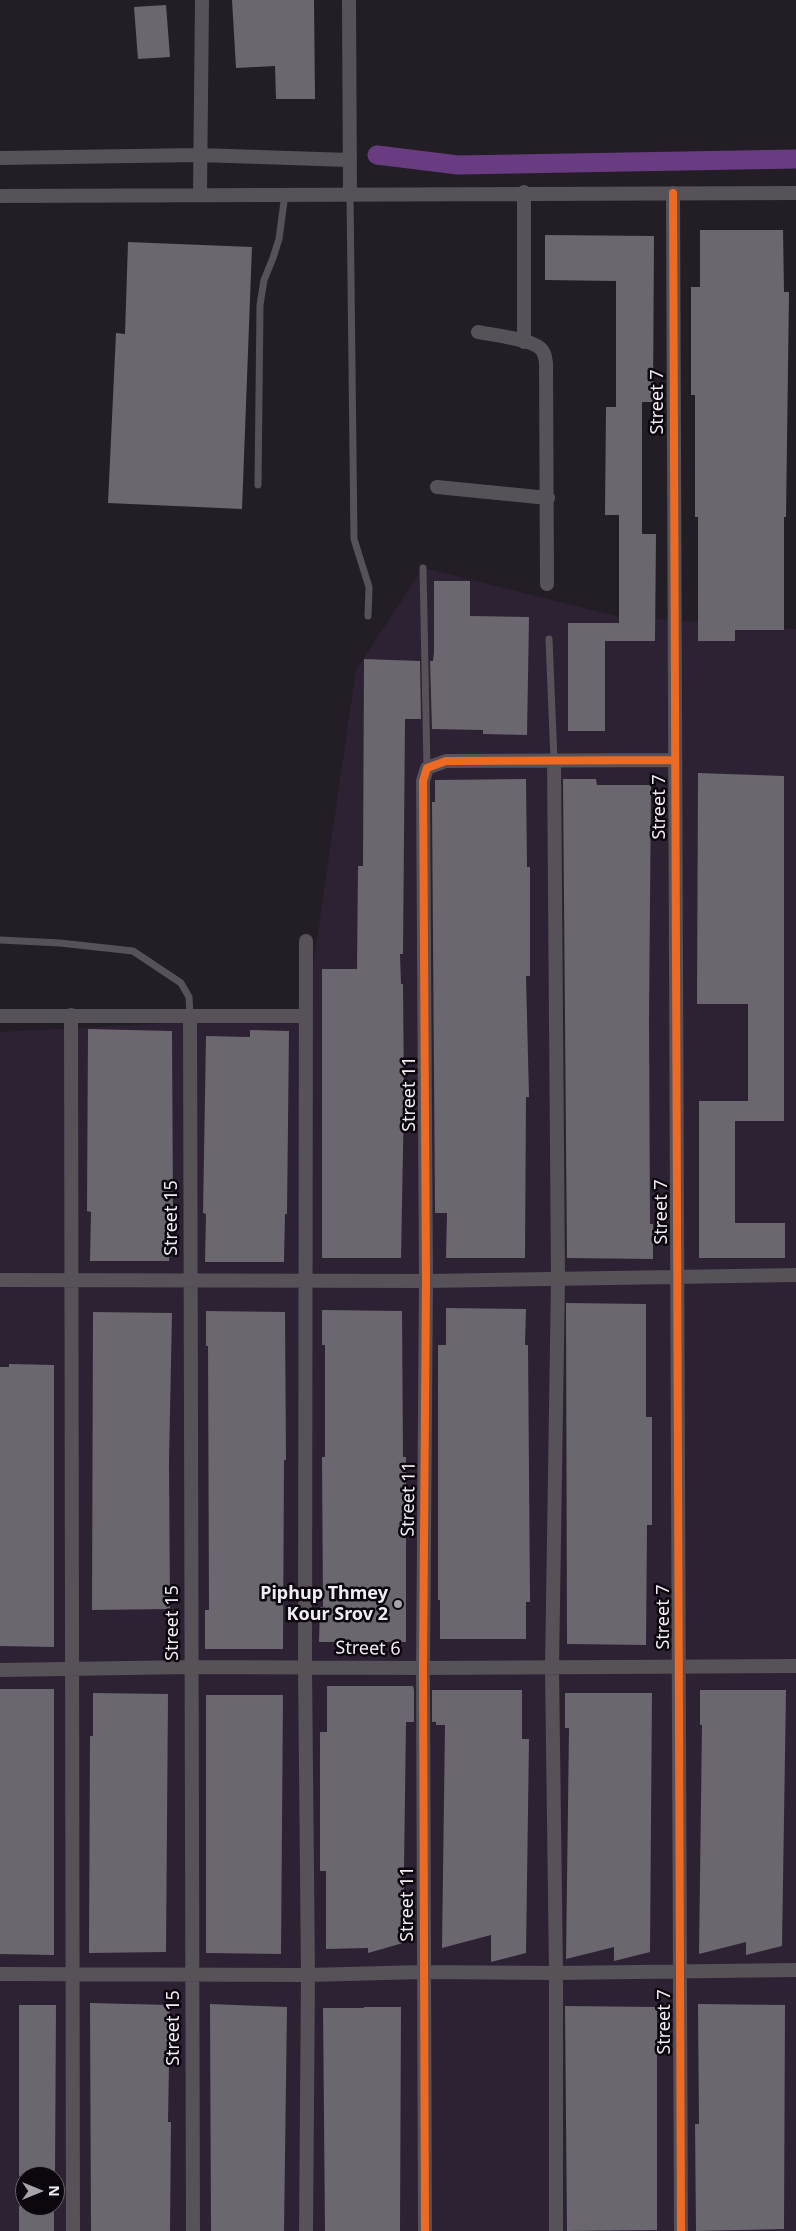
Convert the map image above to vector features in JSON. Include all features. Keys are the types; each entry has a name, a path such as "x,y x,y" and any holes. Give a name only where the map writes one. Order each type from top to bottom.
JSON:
{"street":[{"path":"200,195 202,0"},
{"path":"349,0 350,194"},
{"path":"0,158 199,155 349,160"},
{"path":"0,196 524,192 796,193"},
{"path":"524,192 524,342"},
{"name":"Street 7","path":"672,193 681,2231"},
{"path":"478,332 540,347 544,353 546,363 548,498 547,584"},
{"path":"437,487 548,498"},
{"path":"554,760 558,1279 552,1668 556,1974 556,2231"},
{"path":"427,768 446,761 675,760"},
{"name":"Street 11","path":"424,2231 423,1668 426,1281 423,781 427,768"},
{"path":"306,941 305,1667 308,1975 306,2231"},
{"path":"71,1015 74,2231"},
{"path":"0,1016 306,1016"},
{"name":"Street 15","path":"190,1016 194,2231"},
{"path":"0,1280 426,1281 796,1275"},
{"name":"Street 6","path":"0,1670 191,1667 679,1668 796,1666"},
{"path":"0,1974 308,1975 424,1972 556,1974 680,1970 796,1970"}],"lane":[{"path":"258,485 260,305 264,280 279,239 286,194"},
{"path":"350,194 354,540 369,587 368,616"},
{"path":"424,568 427,768"},
{"path":"549,639 554,760"},
{"path":"0,940 60,943 132,951 181,983 189,997 190,1016"}],"shaded area":[{"name":"Piphup Thmey Kour Srov 2","path":"423,568 615,616 796,629 796,2231 0,2231 0,1032 306,1016 356,670"}],"building":[{"path":"232,0 314,0 315,99 276,99 275,66 236,68"},
{"path":"166,5 170,57 138,59 134,7"},
{"path":"700,230 783,230 784,292 789,292 786,517 784,517 784,630 735,630 735,641 698,641 698,517 695,517 695,395 691,395 691,287 700,287"},
{"path":"545,235 654,236 653,402 642,402 642,534 656,534 655,641 605,641 605,731 568,731 568,623 619,623 619,515 605,515 606,407 616,407 616,281 545,280"},
{"path":"128,242 252,247 242,509 108,503 116,333 125,334"},
{"path":"434,581 470,581 470,616 529,617 527,735 483,734 483,730 432,729 430,661 433,661 434,652"},
{"path":"364,659 420,661 421,719 405,719 403,954 400,954 401,984 403,984 404,1096 401,1258 322,1258 322,969 357,969 358,866 363,866"},
{"path":"698,773 784,776 784,1121 735,1121 735,1223 785,1223 785,1258 699,1258 699,1101 748,1101 748,1004 697,1004"},
{"path":"526,779 527,867 530,867 530,976 526,976 529,1097 526,1097 525,1258 446,1258 447,1213 435,1213 432,802 435,802 435,780"},
{"path":"563,779 596,779 597,785 651,785 649,1018 650,1224 653,1224 653,1259 567,1258"},
{"path":"88,1029 172,1031 173,1211 171,1211 169,1261 90,1261 91,1212 87,1211"},
{"path":"250,1030 289,1031 287,1214 285,1214 284,1262 205,1262 206,1214 203,1213 206,1036 250,1037"},
{"path":"566,1303 646,1304 646,1417 652,1417 652,1525 647,1525 646,1645 567,1644"},
{"path":"446,1308 526,1309 525,1345 528,1345 530,1602 526,1602 526,1639 440,1639 440,1600 438,1600 438,1345 446,1345"},
{"path":"322,1310 402,1311 403,1457 406,1457 406,1642 319,1642 320,1607 323,1607 322,1457 325,1457 325,1345 322,1345"},
{"path":"206,1311 285,1312 286,1460 284,1460 283,1649 205,1649 205,1610 209,1610 208,1346 206,1346"},
{"path":"93,1312 172,1313 169,1462 170,1609 92,1610"},
{"path":"9,1364 54,1365 54,1647 0,1646 0,1367 9,1367"},
{"path":"327,1686 413,1686 414,1690 414,1722 406,1722 403,1943 368,1953 368,1948 326,1949 326,1871 320,1871 320,1732 327,1732"},
{"path":"0,1689 54,1689 54,1955 0,1954"},
{"path":"432,1690 522,1690 522,1739 529,1739 526,1953 491,1962 491,1935 442,1948 445,1725 436,1725 436,1722 432,1722"},
{"path":"700,1690 786,1690 782,1946 746,1955 746,1942 699,1954 702,1725 700,1725"},
{"path":"93,1693 168,1694 166,1952 89,1953 90,1736 93,1736"},
{"path":"565,1693 652,1693 650,1952 614,1961 614,1947 566,1959 569,1728 565,1728"},
{"path":"206,1695 283,1695 281,1954 206,1953"},
{"path":"90,2003 170,2005 168,2122 171,2122 170,2231 91,2231"},
{"path":"210,2004 287,2007 284,2231 211,2231"},
{"path":"698,2004 785,2005 784,2229 696,2231 695,2124 699,2124"},
{"path":"19,2005 56,2005 55,2166 19,2166"},
{"path":"565,2006 657,2007 657,2230 567,2231"},
{"path":"401,2007 400,2231 325,2231 323,2008"},
{"path":"19,2216 54,2216 54,2231 19,2231"}],"waterway":[{"path":"377,155 458,165 796,159"}],"cycle path":[{"path":"673,193 681,2231"},
{"path":"425,2231 423,1668 426,1281 423,781 427,768 446,761 675,760"}],"place":[{"name":"Piphup Thmey Kour Srov 2","path":"398,1604"}]}
